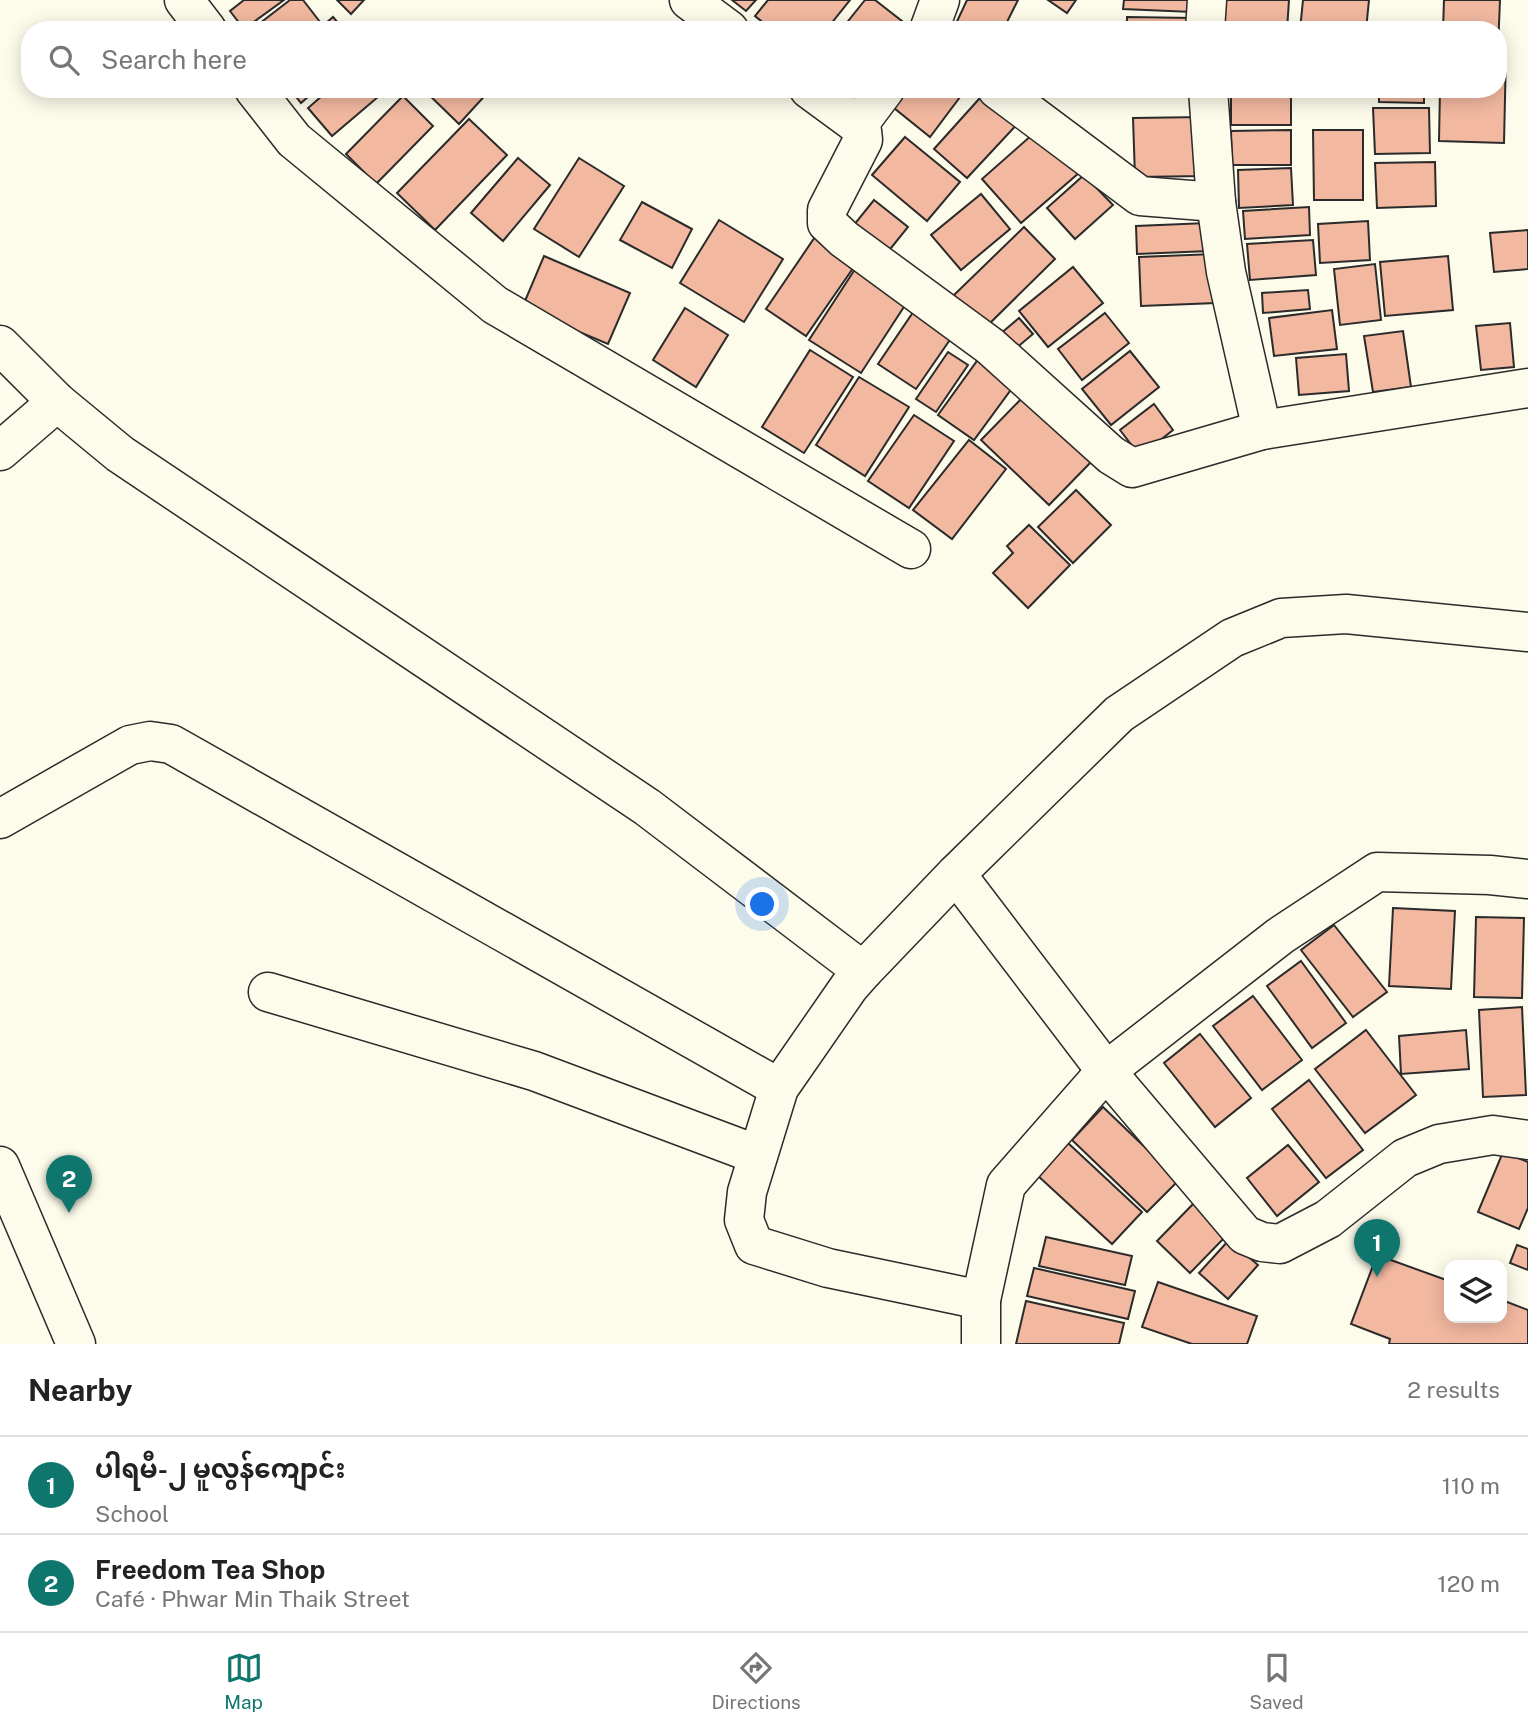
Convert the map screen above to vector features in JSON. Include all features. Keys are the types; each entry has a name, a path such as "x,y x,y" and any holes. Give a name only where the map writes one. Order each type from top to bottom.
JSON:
{"street":[{"path":"184,0 200,21"},
{"path":"689,0 717,21"},
{"path":"932,21 940,0"},
{"path":"1206,21 1207,0"},
{"path":"261,98 294,140 495,305 911,549"},
{"path":"821,98 858,125 863,140 827,210 827,223 844,239 990,346 1111,455 1132,468 1262,430 1528,388"},
{"path":"858,125 878,98"},
{"path":"1010,98 1140,196 1216,202"},
{"path":"1209,98 1216,202 1226,272 1262,430"},
{"path":"0,345 57,402 120,454 646,807 863,971"},
{"path":"0,451 57,402"},
{"path":"981,1300 828,1268 754,1245 744,1220 747,1192 779,1088 849,987 956,874 1119,714 1232,638 1281,618 1346,614 1528,632"},
{"path":"0,819 130,745 150,741 171,744 779,1088"},
{"path":"981,1344 981,1300 1006,1185 1106,1071 1280,936 1377,872 1490,875 1528,879"},
{"path":"956,874 1106,1071 1245,1235 1262,1242 1280,1244 1328,1219 1405,1158 1439,1144 1493,1135 1528,1140"},
{"path":"268,992 534,1071 758,1155"},
{"path":"0,1166 76,1344"}],"building":[{"path":"244,0 284,0 255,21 238,21 230,11"},
{"path":"290,0 303,0 319,21 263,21"},
{"path":"337,0 364,0 351,14"},
{"path":"732,0 756,0 746,11"},
{"path":"768,0 850,0 833,21 761,21 755,16"},
{"path":"865,0 875,0 902,21 848,21"},
{"path":"967,0 1018,0 1008,21 957,21"},
{"path":"1048,0 1076,0 1067,13"},
{"path":"1124,0 1193,0 1192,12 1123,9"},
{"path":"1221,0 1289,0 1288,21 1220,21"},
{"path":"1303,0 1369,0 1367,21 1301,21"},
{"path":"1444,0 1500,0 1499,21 1443,21"},
{"path":"1127,17 1194,18 1194,21 1127,21"},
{"path":"320,98 377,98 332,136 308,108"},
{"path":"401,98 405,98 433,126 376,184 346,154"},
{"path":"432,98 483,98 459,124"},
{"path":"902,98 959,98 930,137 894,108"},
{"path":"980,98 998,98 1022,119 967,178 934,149"},
{"path":"1231,98 1291,98 1291,125 1231,125"},
{"path":"1379,98 1424,98 1424,103 1379,102"},
{"path":"1440,98 1505,98 1504,143 1439,141"},
{"path":"1373,108 1429,108 1430,153 1375,154"},
{"path":"1203,117 1204,176 1135,177 1133,118"},
{"path":"469,119 507,155 435,230 397,193"},
{"path":"1291,130 1291,165 1232,165 1231,131"},
{"path":"1313,130 1363,130 1363,200 1314,200"},
{"path":"1033,134 1080,172 1021,223 982,179"},
{"path":"905,137 960,182 927,221 872,175"},
{"path":"518,158 550,185 503,241 471,213"},
{"path":"579,158 624,186 579,257 534,229"},
{"path":"1435,162 1436,206 1377,208 1375,163"},
{"path":"1291,168 1293,205 1239,208 1238,170"},
{"path":"1084,175 1113,205 1075,239 1047,208"},
{"path":"981,194 1010,229 961,270 931,235"},
{"path":"874,200 908,227 887,253 853,226"},
{"path":"642,202 692,229 672,268 620,240"},
{"path":"1309,207 1310,235 1245,239 1243,211"},
{"path":"719,220 783,259 744,322 680,283"},
{"path":"1368,221 1370,260 1320,263 1318,224"},
{"path":"1207,223 1209,251 1137,254 1136,226"},
{"path":"1024,227 1055,259 985,328 953,296"},
{"path":"1528,230 1528,269 1494,272 1490,233"},
{"path":"817,234 858,261 806,336 766,309"},
{"path":"1313,240 1316,275 1250,280 1247,244"},
{"path":"1214,254 1216,303 1141,306 1139,257"},
{"path":"544,256 630,293 608,344 522,308"},
{"path":"1448,256 1453,310 1385,316 1380,262"},
{"path":"859,263 911,296 861,373 809,340"},
{"path":"1375,264 1381,320 1340,325 1334,269"},
{"path":"1073,267 1103,303 1048,347 1019,311"},
{"path":"1308,290 1310,309 1263,313 1262,293"},
{"path":"918,305 956,331 916,389 878,364"},
{"path":"685,308 728,335 696,387 653,360"},
{"path":"1332,310 1337,349 1274,356 1269,318"},
{"path":"1105,313 1129,343 1082,380 1058,349"},
{"path":"1019,318 1033,334 1014,350 1000,334"},
{"path":"1510,323 1514,367 1481,370 1476,326"},
{"path":"1403,331 1411,387 1373,392 1364,336"},
{"path":"810,350 853,377 804,453 762,427"},
{"path":"1130,351 1159,387 1111,425 1082,389"},
{"path":"948,352 968,365 936,412 916,399"},
{"path":"982,354 1018,380 974,440 938,415"},
{"path":"1346,354 1349,391 1299,395 1296,358"},
{"path":"859,377 909,407 865,476 816,445"},
{"path":"1026,394 1095,458 1049,505 981,440"},
{"path":"1154,404 1173,430 1140,456 1120,430"},
{"path":"914,415 954,441 909,508 868,481"},
{"path":"969,440 1006,469 952,539 913,510"},
{"path":"1076,490 1111,525 1073,563 1038,527"},
{"path":"1029,525 1070,565 1028,608 993,573 1013,553 1007,546"},
{"path":"1393,908 1455,911 1451,989 1389,986"},
{"path":"1476,917 1524,918 1522,998 1474,997"},
{"path":"1334,925 1387,992 1353,1017 1301,950"},
{"path":"1301,961 1346,1023 1312,1048 1267,986"},
{"path":"1253,996 1302,1060 1262,1090 1213,1026"},
{"path":"1522,1007 1526,1095 1483,1097 1479,1010"},
{"path":"1366,1030 1416,1095 1365,1133 1315,1069"},
{"path":"1466,1030 1469,1069 1401,1074 1399,1036"},
{"path":"1200,1034 1251,1098 1215,1127 1164,1063"},
{"path":"1309,1080 1363,1150 1326,1178 1272,1109"},
{"path":"1103,1107 1179,1180 1147,1212 1072,1140"},
{"path":"1068,1143 1142,1212 1112,1244 1037,1175"},
{"path":"1288,1145 1319,1182 1277,1216 1247,1178"},
{"path":"1503,1152 1528,1162 1528,1208 1519,1229 1478,1212"},
{"path":"1195,1202 1228,1234 1190,1273 1157,1241"},
{"path":"1046,1237 1132,1256 1125,1285 1039,1266"},
{"path":"1229,1240 1258,1265 1228,1299 1199,1273"},
{"path":"1517,1245 1528,1249 1528,1270 1510,1263"},
{"path":"1377,1255 1444,1279 1444,1323 1507,1323 1507,1302 1528,1310 1528,1344 1389,1344 1390,1339 1351,1324"},
{"path":"1034,1268 1135,1291 1128,1319 1027,1296"},
{"path":"1158,1282 1257,1316 1247,1344 1192,1344 1142,1327"},
{"path":"1026,1301 1124,1323 1119,1344 1016,1344"}],"place":[{"name":"Freedom Tea Shop","path":"69,1213"},
{"name":"ပါရမီ-၂ မူလွန်ကျောင်း","path":"1377,1277"}]}
